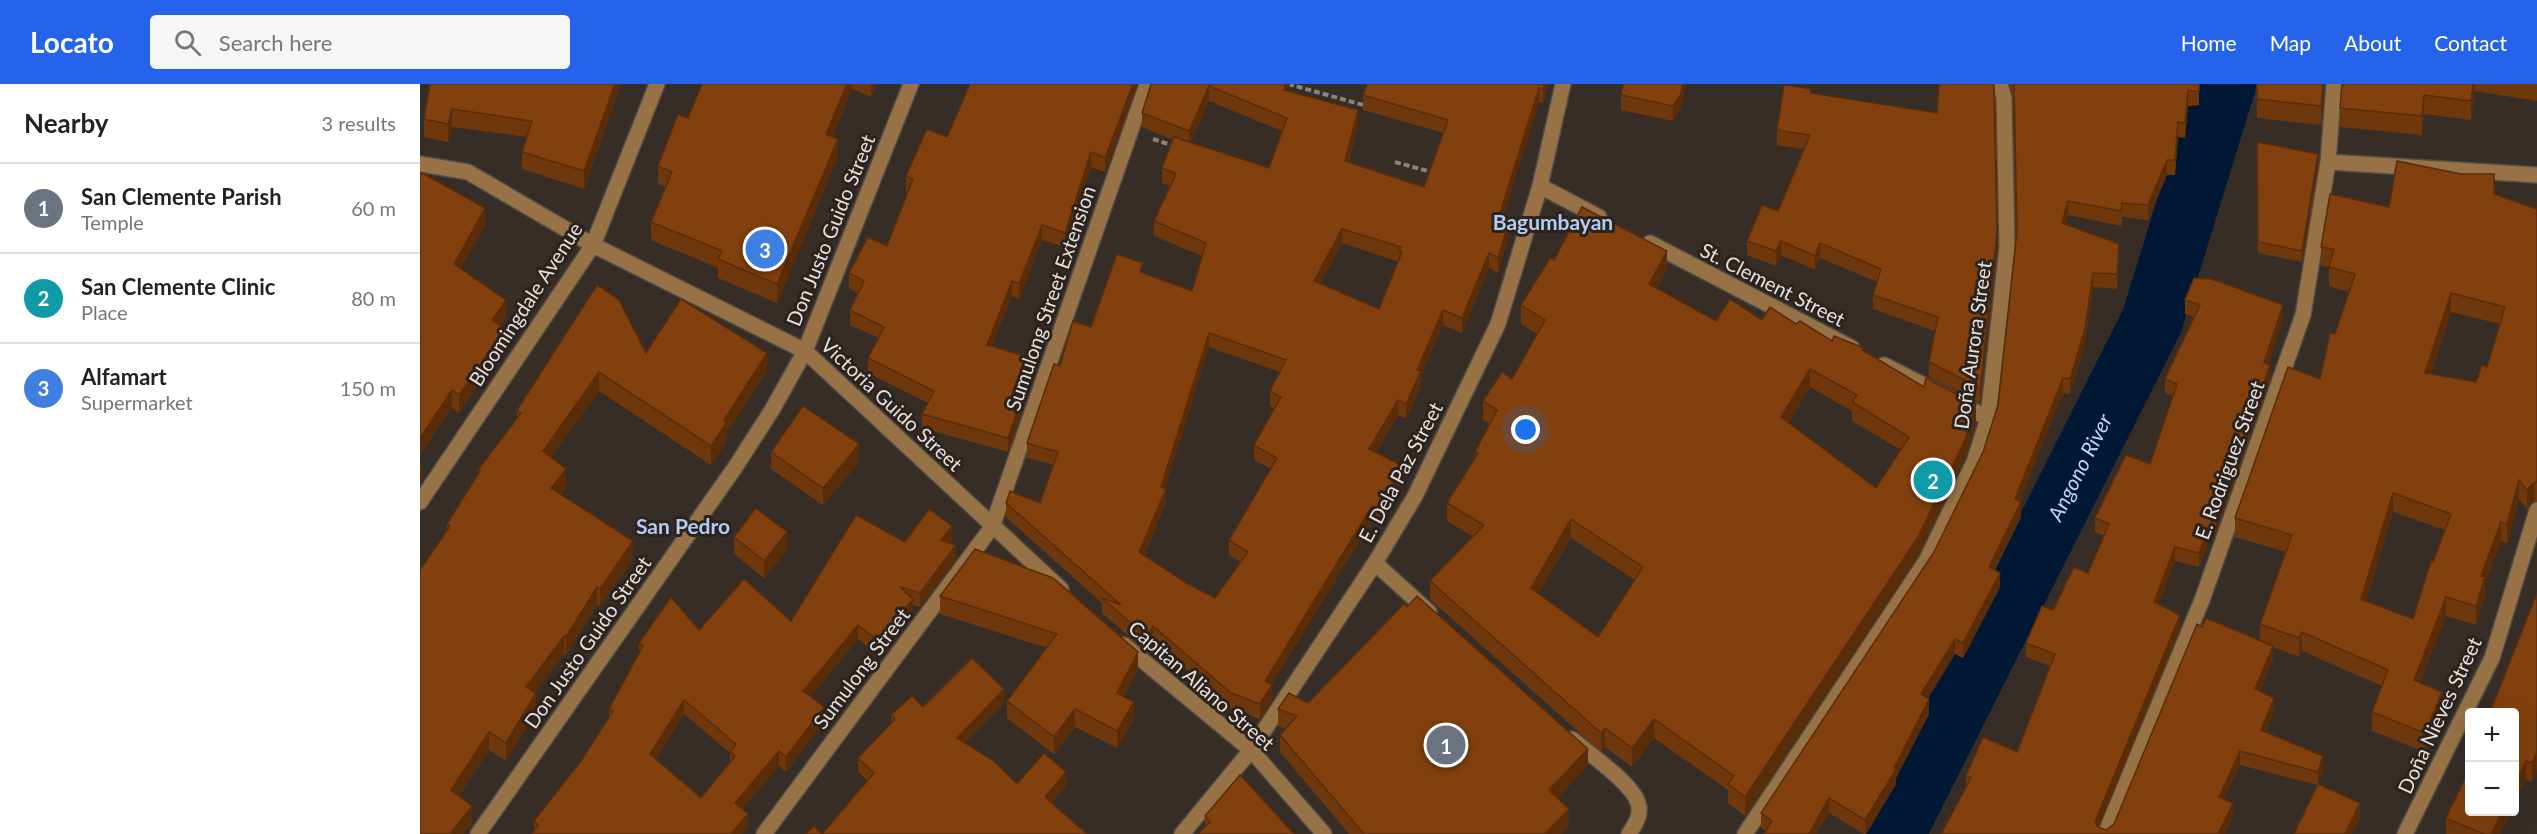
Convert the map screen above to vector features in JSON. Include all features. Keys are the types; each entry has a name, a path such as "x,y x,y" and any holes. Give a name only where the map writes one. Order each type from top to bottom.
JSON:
{"street":[{"name":"Bloomingdale Avenue","path":"420,502 593,245 657,84"},
{"name":"Don Justo Guido Street","path":"478,834 736,466 805,351 911,84"},
{"name":"Sumulong Street Extension","path":"992,527 1147,84"},
{"name":"E. Dela Paz Street","path":"1182,834 1251,750 1375,563 1415,496 1498,324 1540,186 1563,84"},
{"name":"Doña Aurora Street","path":"1745,834 1926,561 1974,462 1988,418 2007,247 2004,98 2000,84"},
{"name":"E. Rodriguez Street","path":"2105,834 2202,600 2303,315 2328,162 2334,84"},
{"path":"2328,162 2537,175"},
{"name":"Victoria Guido Street","path":"420,164 468,172 593,245 805,351 992,527"},
{"path":"1540,186 1613,224"},
{"name":"St. Clement Street","path":"1634,234 1988,418"},
{"name":"Doña Nieves Street","path":"2405,834 2492,658 2537,510"},
{"path":"992,527 1069,596"},
{"name":"Sumulong Street","path":"764,834 992,527"},
{"path":"1375,563 1442,623"},
{"name":"Capitan Aliano Street","path":"1112,634 1251,750 1324,834"},
{"path":"1557,726 1629,789 1638,803 1638,818 1629,834"}],"path":[{"path":"1288,84 1377,108"},
{"path":"1130,131 1185,150"},
{"path":"1395,162 1438,174"}],"building":[{"path":"430,84 615,84 584,171 522,152 532,121 452,109 448,124 424,119"},
{"path":"702,84 847,84 826,134 838,139 777,284 718,259 722,251 651,222 672,172 658,166 678,114 688,118"},
{"path":"970,84 1133,84 1105,158 1091,152 1065,233 1042,225 1019,284 1012,281 987,345 1035,359 1008,438 922,414 934,391 868,358 884,327 850,310 864,281 849,273 868,237 887,246 913,179 906,176 927,129 947,137"},
{"path":"1151,84 1285,84 1284,90 1358,110 1345,161 1424,187 1448,120 1363,95 1367,84 1544,84 1543,89 1539,88 1500,213 1510,216 1498,258 1489,253 1462,318 1443,310 1417,370 1421,371 1406,404 1398,400 1369,449 1401,465 1378,510 1372,506 1265,681 1272,685 1260,704 1231,693 1153,626 1147,637 1102,598 1121,605 1006,503 1010,491 1040,503 1058,452 1027,443 1054,364 1060,366 1073,321 1091,327 1117,254 1143,263 1140,272 1192,291 1206,243 1154,221 1176,174 1162,168 1174,137 1269,168 1287,118 1209,86 1189,131 1142,113","holes":["1342,229 1401,247 1399,251 1402,252 1379,309 1314,281","1209,333 1286,360 1270,391 1281,397 1254,445 1277,458 1229,540 1248,552 1215,598 1188,584 1139,552 1166,489 1161,487"]},
{"path":"1623,84 1683,84 1681,94 1673,106 1621,95"},
{"path":"1939,84 1994,84 1997,232 1980,388 1929,362 1938,317 1873,295 1881,269 1820,243 1815,256 1781,241 1776,251 1747,241 1762,205 1778,211 1810,135 1777,130 1784,85 1811,89 1810,93 1937,113"},
{"path":"2014,84 2199,84 2199,91 2188,91 2185,123 2178,122 2175,160 2167,160 2148,205 2122,203 2121,211 2068,201 2062,223 2119,244 2117,274 2093,273 2085,329 2070,379 2063,378 2015,499 2021,502 1989,567 2000,573 1963,643 1955,639 1921,694 1929,699 1894,768 1896,769 1865,820 1829,798 1809,834 1764,834 1772,821 1761,813 1934,552 1983,452 1998,405 2017,232"},
{"path":"2257,84 2323,84 2321,106 2257,99"},
{"path":"2342,84 2473,84 2471,101 2424,95 2422,116 2340,108"},
{"path":"2257,142 2318,154 2302,251 2258,242"},
{"path":"2397,161 2461,174 2494,174 2494,194 2537,209 2537,482 2534,482 2527,490 2519,480 2507,524 2501,522 2481,576 2485,577 2476,606 2446,597 2414,680 2442,692 2425,733 2372,712 2388,670 2302,632 2299,638 2260,624 2292,535 2235,518 2288,367 2320,379 2330,333 2335,334 2355,274 2329,267 2334,249 2321,247 2330,194 2389,207","holes":["2451,293 2505,307 2487,367 2482,365 2476,382 2425,373","2393,493 2451,514 2433,562 2431,561 2413,619 2361,599"]},
{"path":"422,173 485,208 454,264 506,300 492,320 505,329 459,395 452,390 420,438 420,176"},
{"path":"1582,207 1667,251 1649,284 1716,321 1730,299 1762,320 1770,307 1796,324 1800,321 1832,341 1834,336 1864,348 1862,350 1924,387 1926,378 1976,404 1965,440 1918,537 1745,797 1728,784 1734,776 1654,719 1632,748 1605,728 1601,733 1430,581 1484,525 1447,503 1478,453 1475,452 1497,410 1483,401 1502,372 1512,379 1545,320 1521,305 1550,258 1554,260","holes":["1810,369 1857,395 1852,402 1909,437 1876,488 1781,417","1571,519 1643,567 1598,637 1531,588"]},
{"path":"2194,278 2212,279 2283,305 2264,363 2270,365 2216,518 2213,517 2199,553 2175,547 2154,602 2180,615 2095,822 2098,827 2106,830 2114,824 2197,624 2202,627 2206,618 2273,646 2255,689 2274,698 2261,730 2323,756 2318,772 2240,751 2219,797 2233,803 2218,834 1941,834 1971,778 1966,776 1983,737 2017,752 2055,654 2026,643 2042,606 2053,610 2074,567 2088,573 2109,524 2095,518 2126,455 2150,464 2177,384 2165,379 2200,305 2185,300"},
{"path":"597,285 619,300 646,353 681,299 767,353 724,420 727,422 711,446 599,372 543,451 566,469 551,488 633,541 600,589 597,587 566,637 564,636 526,687 536,693 506,743 489,732 451,790 472,806 450,834 420,834 420,570 450,526 447,524 480,471 478,470 521,413 517,410"},
{"path":"803,406 859,444 823,488 771,452"},
{"path":"756,508 787,532 764,561 734,537"},
{"path":"929,509 952,526 941,540 956,545 920,593 900,587 913,599 878,641 858,625 803,691 824,707 786,757 779,751 735,803 748,814 731,834 532,834 538,825 534,821 581,761 613,711 609,709 643,646 639,643 671,597 699,630 744,579 791,621 856,515 905,542","holes":["684,700 736,744 730,752 735,756 701,798 650,754"]},
{"path":"975,549 1053,578 1138,652 1117,693 1134,702 1117,731 1075,709 1054,737 1007,701 1057,634 940,596"},
{"path":"2537,593 2537,752 2532,763 2526,761 2519,775 2519,708 2492,708"},
{"path":"1417,596 1588,749 1549,790 1569,809 1545,834 1364,834 1280,735 1297,716 1278,709 1289,693 1308,703 1404,604 1407,607"},
{"path":"972,658 1004,689 957,738 994,761 1017,784 1044,753 1066,772 1045,797 1087,834 822,834 874,773 858,758 895,719 891,715 912,696 923,707"},
{"path":"1240,775 1294,834 1198,834 1210,822 1205,816"},
{"path":"2465,778 2465,816 2500,816 2491,834 2484,834 2446,818"},
{"path":"2318,784 2360,803 2345,834 2294,834"},
{"path":"814,826 822,834 806,834"}],"waterway":[{"name":"Angono River","path":"1894,834 2152,321 2225,84"}],"place":[{"name":"Alfamart","path":"765,249"},
{"name":"San Clemente Clinic","path":"1933,480"},
{"name":"San Clemente Parish","path":"1446,745"}],"district":[{"name":"Bagumbayan","path":"1553,221"},
{"name":"San Pedro","path":"683,525"}]}
